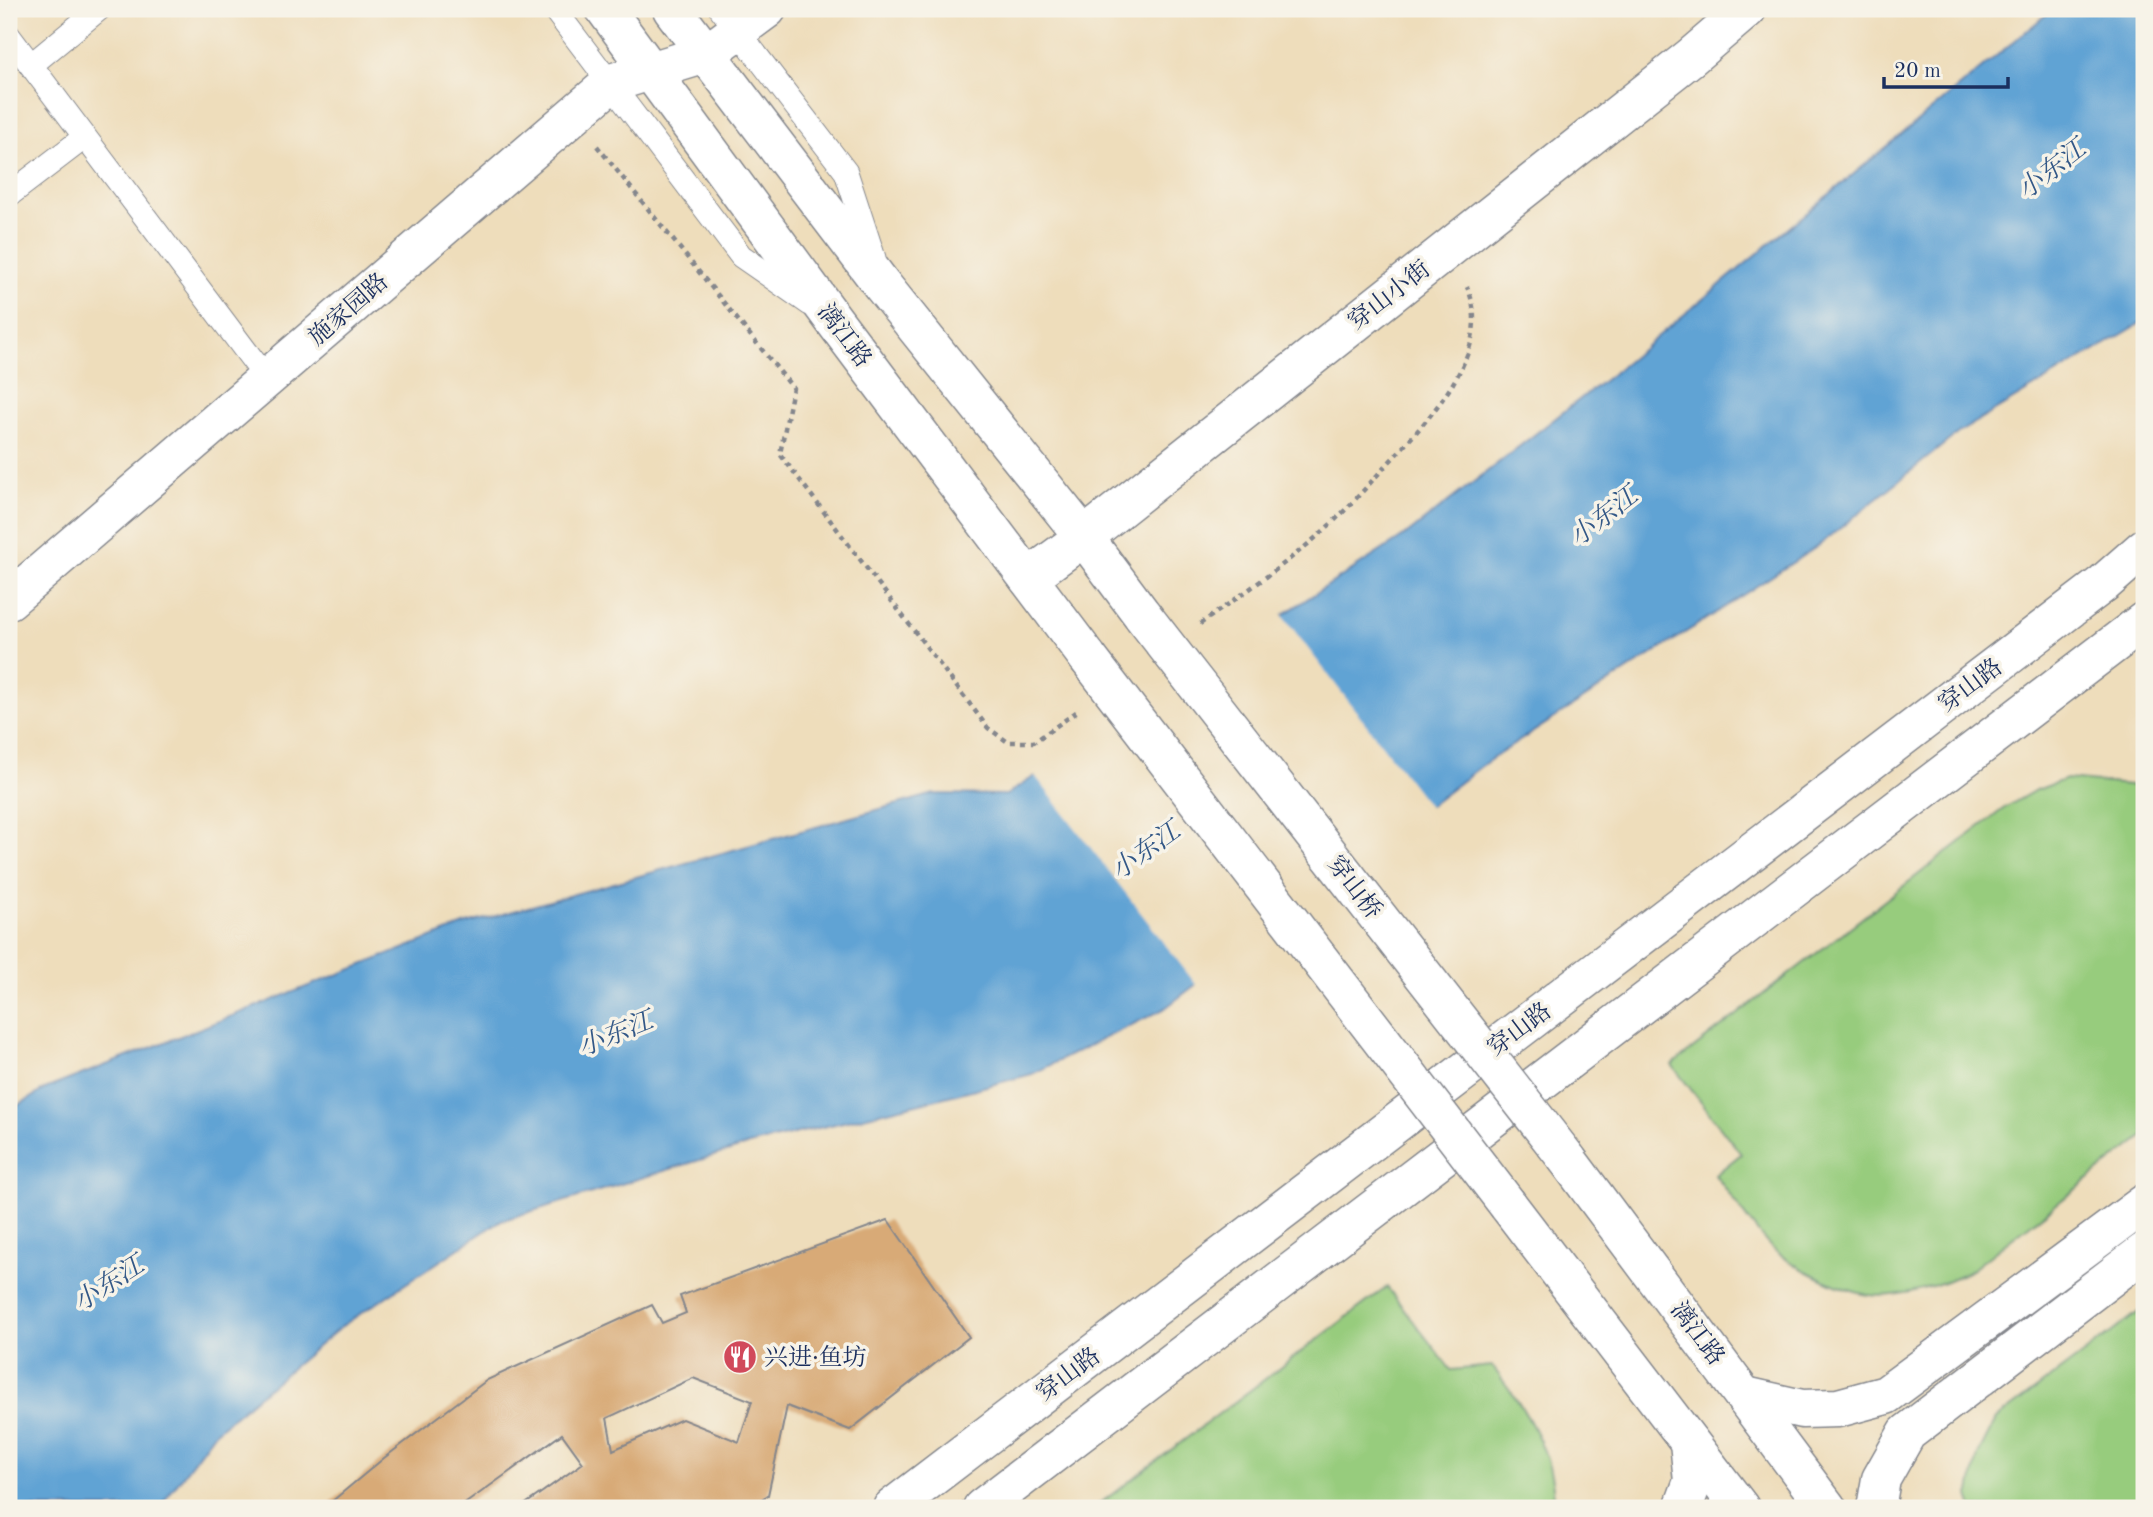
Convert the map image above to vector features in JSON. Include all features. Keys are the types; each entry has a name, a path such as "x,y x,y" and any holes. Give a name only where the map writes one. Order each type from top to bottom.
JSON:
{"main road":[{"name":"漓江路","path":"605,9 833,320 1088,658 1689,1442"},
{"path":"671,9 882,285 1084,537"},
{"name":"穿山小街","path":"1028,578 1084,537 1680,66 1747,9"},
{"name":"施家园路","path":"9,600 611,83 706,54 742,16"},
{"name":"穿山桥","path":"1084,537 1567,1158"},
{"name":"穿山路","path":"892,1508 2143,554"},
{"path":"982,1508 2142,628 2104,583"},
{"name":"漓江路","path":"1567,1158 1827,1508"},
{"path":"1745,1396 1802,1409 1838,1408 1886,1395 2144,1204"},
{"path":"1876,1508 1881,1479 1907,1433 2144,1252"},
{"path":"1683,1508 1693,1481 1689,1442"},
{"path":"1689,1442 1740,1508"}],"lane":[{"path":"31,65 99,9"},
{"path":"554,9 741,256 833,320"},
{"path":"742,16 846,172 882,285"},
{"path":"9,36 267,379"},
{"path":"9,195 85,137"}],"green space":[{"path":"2066,779 2130,785 2144,791 2144,1136 1962,1275 1922,1289 1881,1296 1858,1293 1818,1277 1772,1248 1715,1175 1741,1154 1672,1065 2003,809 2034,791"},
{"path":"1387,1287 1451,1370 1492,1366 1526,1415 1544,1450 1550,1469 1554,1508 1094,1508"},
{"path":"2144,1308 2144,1508 1973,1508 1969,1496 1978,1455 1996,1419"}],"water":[{"name":"小东江","path":"2053,9 2144,9 2144,321 1958,433 1818,546 1484,764 1164,1009 1032,1074 749,1145 500,1221 342,1326 215,1432 159,1508 9,1508 9,1111 45,1089 467,924 934,794 1006,795 1407,534 1616,371"}],"pier":[{"path":"1280,612 1431,809 1198,987 1033,773"}],"building":[{"name":"兴进·鱼坊","path":"888,1220 969,1337 850,1430 787,1406 768,1495 747,1508 520,1508 583,1463 562,1434 459,1508 324,1508 384,1458 487,1380 652,1305 662,1323 686,1313 680,1296","holes":["693,1378 752,1401 739,1442 682,1419 613,1450 607,1418"]}],"place":[{"name":"兴进·鱼坊","path":"740,1357"}]}
